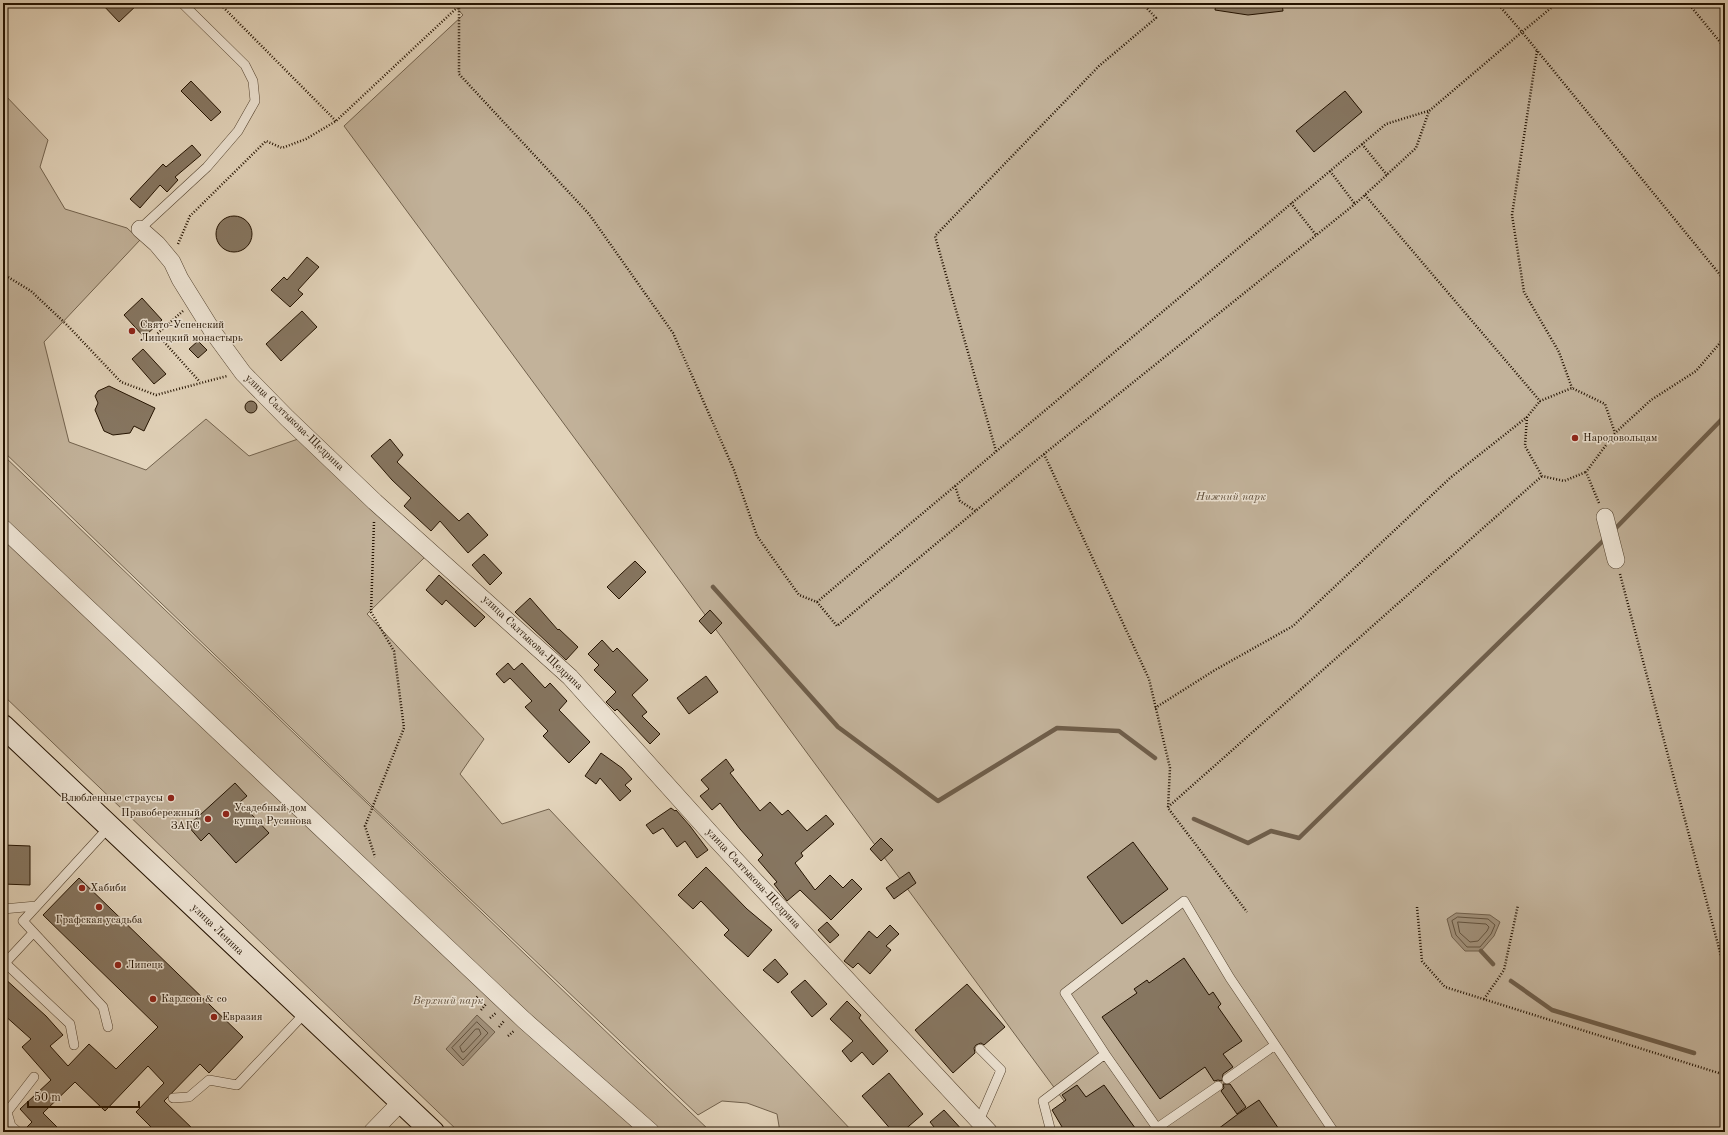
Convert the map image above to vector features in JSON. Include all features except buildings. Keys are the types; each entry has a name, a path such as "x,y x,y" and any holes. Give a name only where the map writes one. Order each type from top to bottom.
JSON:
{"street":[{"name":"улица Салтыкова-Щедрина","path":"140,229 157,244 172,262 180,279 210,326 243,373 287,418 375,502 570,677 713,836 984,1127"},
{"path":"1605,516 1616,560"},
{"path":"3,528 519,1015 651,1132"},
{"name":"улица Ленина","path":"3,726 433,1132"},
{"path":"372,1132 401,1102"}],"lane":[{"path":"140,229 207,166 238,131 255,101 253,81 245,65 182,3"},
{"path":"108,1027 103,1007 22,921 110,826"},
{"path":"1218,1086 1157,1128 1105,1054 1065,993 1184,901 1230,978 1334,1132"},
{"path":"3,909 36,906"},
{"path":"33,933 4,962 70,1024 74,1045"},
{"path":"173,1098 189,1097 209,1080 237,1085 305,1012"},
{"path":"1227,1080 1276,1046"},
{"path":"980,1048 1001,1070 984,1127"},
{"path":"1051,1132 1042,1101 1105,1054"},
{"path":"18,1132 11,1126 7,1112 34,1077"}],"path":[{"path":"219,3 336,121"},
{"path":"996,451 934,236 1099,66 1156,18 1142,3"},
{"path":"1497,3 1716,270 1725,284"},
{"path":"817,602 1386,124 1429,111 1557,3"},
{"path":"1688,3 1725,48"},
{"path":"172,262 190,216 266,141 282,148 306,139 336,121 459,4"},
{"path":"459,4 459,74 590,214 673,333 734,470 757,536 799,595 817,602 837,626 977,512 1044,454 1355,204 1416,148 1429,111"},
{"path":"1537,51 1512,215 1524,292 1559,352 1572,388 1606,404 1615,433"},
{"path":"1362,144 1387,175"},
{"path":"1330,171 1355,204"},
{"path":"1365,195 1540,401"},
{"path":"1291,203 1316,235"},
{"path":"3,274 31,291 121,382 156,394 200,382 243,373"},
{"path":"185,308 157,334 200,382"},
{"path":"1527,417 1525,446 1542,476 1564,481 1586,472 1615,433 1651,400 1696,371 1725,337"},
{"path":"1155,708 1215,670 1293,626 1450,478 1527,417 1540,401 1572,388"},
{"path":"1044,454 1149,679 1170,768 1168,808 1247,912"},
{"path":"1586,472 1605,516"},
{"path":"1168,808 1542,476"},
{"path":"954,486 960,501 977,512"},
{"path":"375,502 371,612 394,651 404,728 365,826 376,860"},
{"path":"1616,560 1725,971"},
{"path":"1484,999 1504,970 1518,905"},
{"path":"1417,908 1422,961 1445,986 1725,1075"}],"green space":[{"name":"Нижний парк","path":"452,3 1725,3 1725,1132 1087,1132 344,126 463,15"},
{"path":"3,93 48,140 40,167 65,209 127,228 140,240 44,342 69,442 146,470 206,419 249,456 301,438 428,554 367,614 484,739 460,774 502,824 549,809 853,1132 780,1132 777,1114 747,1103 722,1101 698,1115 370,804 3,451"},
{"name":"Верхний парк","path":"3,455 711,1132 459,1132 3,695"}],"water":[{"path":"1456,913 1490,915 1500,922 1494,936 1481,951 1465,951 1452,937 1447,919"},
{"path":"477,1015 495,1032 463,1066 446,1049"}],"waterway":[{"path":"1612,532 1725,416"},
{"path":"1194,819 1248,843 1271,831 1299,838 1607,537"},
{"path":"713,587 838,727 938,801 1057,728 1119,731 1155,758"},
{"path":"1481,951 1493,964"},
{"path":"1511,981 1552,1010 1694,1053"}],"place":[{"name":"Свято-Успенский Липецкий монастырь","path":"132,331"},
{"name":"Народовольцам","path":"1575,438"},
{"name":"Влюбленные страусы","path":"171,798"},
{"name":"Усадебный дом купца Русинова","path":"226,814"},
{"name":"Правобережный ЗАГС","path":"208,819"},
{"name":"Хабиби","path":"82,888"},
{"name":"Графская усадьба","path":"99,907"},
{"name":"Липецк","path":"118,965"},
{"name":"Карлсон & co","path":"153,999"},
{"name":"Евразия","path":"214,1017"}]}
